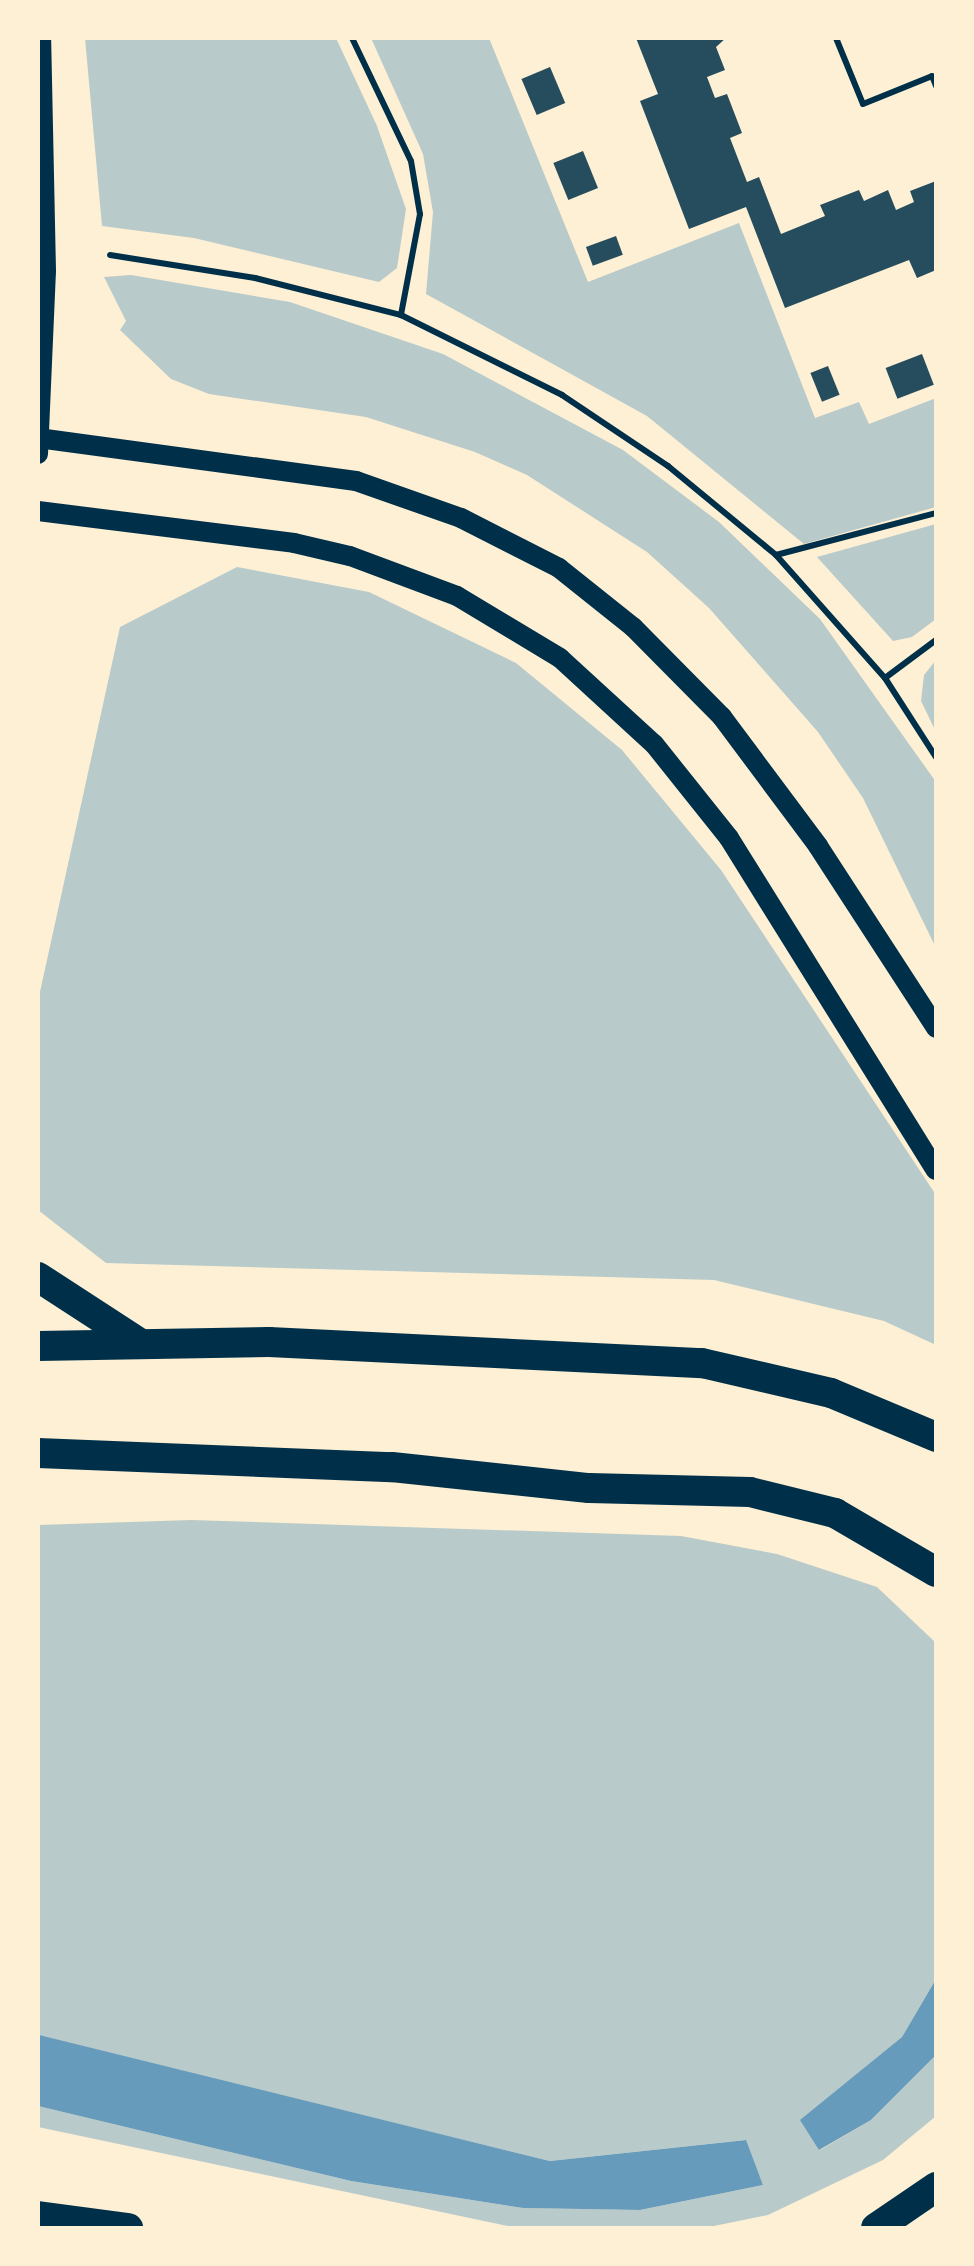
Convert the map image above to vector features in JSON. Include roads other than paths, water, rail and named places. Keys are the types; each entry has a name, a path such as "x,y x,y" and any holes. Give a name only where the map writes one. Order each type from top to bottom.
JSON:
{"highway":[{"path":"38,1277 142,1344"},
{"path":"38,1346 501,1349 702,1363 831,1394 936,1437"},
{"path":"38,1453 392,1467 588,1488 750,1492 796,1500 868,1527 936,1572"},
{"path":"876,2228 936,2187"},
{"path":"38,2216 128,2228"}],"main road":[{"path":"38,454 46,272 41,38"},
{"path":"38,438 356,481 461,518 558,568 633,626 722,717 818,846 936,1028"},
{"path":"38,512 294,542 350,556 457,596 560,658 654,744 729,838 936,1170"}],"water":[{"path":"936,1979 936,2055 871,2120 819,2150 800,2120 902,2037"},
{"path":"39,2035 550,2161 746,2140 763,2185 640,2210 523,2208 351,2181 38,2106"}]}
